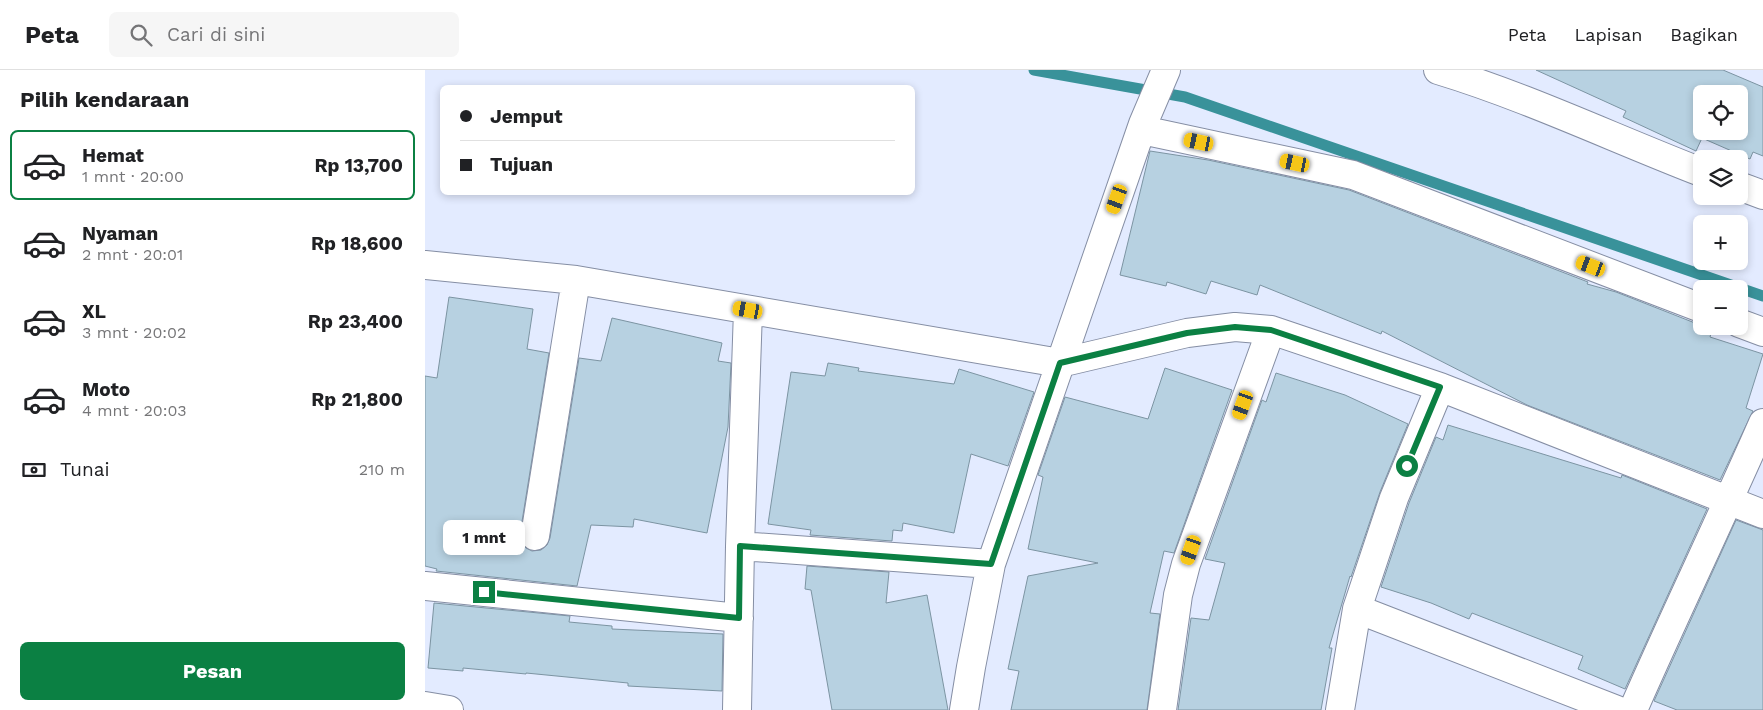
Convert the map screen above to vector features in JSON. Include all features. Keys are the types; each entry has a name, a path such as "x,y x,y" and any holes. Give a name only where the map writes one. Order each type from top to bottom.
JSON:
{"street":[{"path":"965,710 971,667 991,564 1143,127 1166,70"},
{"path":"1437,70 1483,84 1693,169"},
{"path":"1143,127 1353,175 1693,305"},
{"path":"1748,189 1763,195"},
{"path":"425,265 576,280 1060,363 1187,333 1235,327 1271,330 1440,387 1728,502 1763,514"},
{"path":"535,536 576,280"},
{"path":"737,710 740,546 748,310"},
{"path":"1748,326 1763,332"},
{"path":"1162,710 1178,595 1186,564 1271,330"},
{"path":"1340,710 1357,609 1394,498 1440,387"},
{"path":"1633,710 1763,422"},
{"path":"740,546 991,564"},
{"path":"425,586 739,618"},
{"path":"1357,609 1617,710"},
{"path":"425,706 449,710"}],"building":[{"path":"1536,70 1723,70 1763,87 1763,156 1753,152 1750,159 1748,158 1748,150 1729,150 1707,140 1748,140 1748,85 1693,85 1693,140 1701,140 1696,150 1623,117 1626,111"},
{"path":"1150,151 1208,160 1349,190 1588,282 1587,284 1616,292 1693,322 1693,335 1711,335 1710,337 1763,354 1746,408 1753,411 1720,480 1527,405 1382,331 1381,334 1260,285 1257,295 1211,281 1206,294 1167,282 1166,286 1120,275"},
{"path":"449,297 533,309 527,349 549,353 520,534 521,542 532,551 541,550 547,545 550,538 579,358 601,361 612,318 722,343 718,361 731,363 728,427 707,533 634,519 633,527 591,525 577,586 436,571 437,569 425,566 425,376 437,378"},
{"path":"828,363 859,368 858,371 954,384 959,369 1034,392 1008,466 971,454 954,533 903,523 902,531 893,530 892,541 810,535 811,530 768,524 791,372 825,376"},
{"path":"1165,368 1232,390 1174,553 1164,551 1150,613 1160,614 1147,710 1011,710 1019,671 1008,669 1028,576 1098,563 1028,549 1043,477 1038,475 1065,397 1148,419"},
{"path":"1276,373 1345,395 1408,424 1380,492 1350,576 1329,648 1332,648 1321,710 1178,710 1191,618 1209,620 1225,563 1205,559 1262,400 1266,402"},
{"path":"1448,425 1621,478 1622,475 1707,509 1625,689 1578,669 1583,656 1472,613 1469,619 1431,603 1381,587 1409,503 1436,437 1443,440"},
{"path":"1736,520 1763,530 1763,710 1677,710 1654,701"},
{"path":"807,566 889,572 886,603 927,595 948,710 832,710 811,590 805,589"},
{"path":"434,603 570,616 569,622 612,626 612,629 723,634 722,691 628,686 628,683 463,668 463,671 428,668"}],"waterway":[{"path":"1034,70 1185,97 1763,296"}],"route":[{"path":"484,592 739,618 740,546 991,564 1060,363 1187,333 1235,327 1271,330 1440,387 1407,466"}]}
